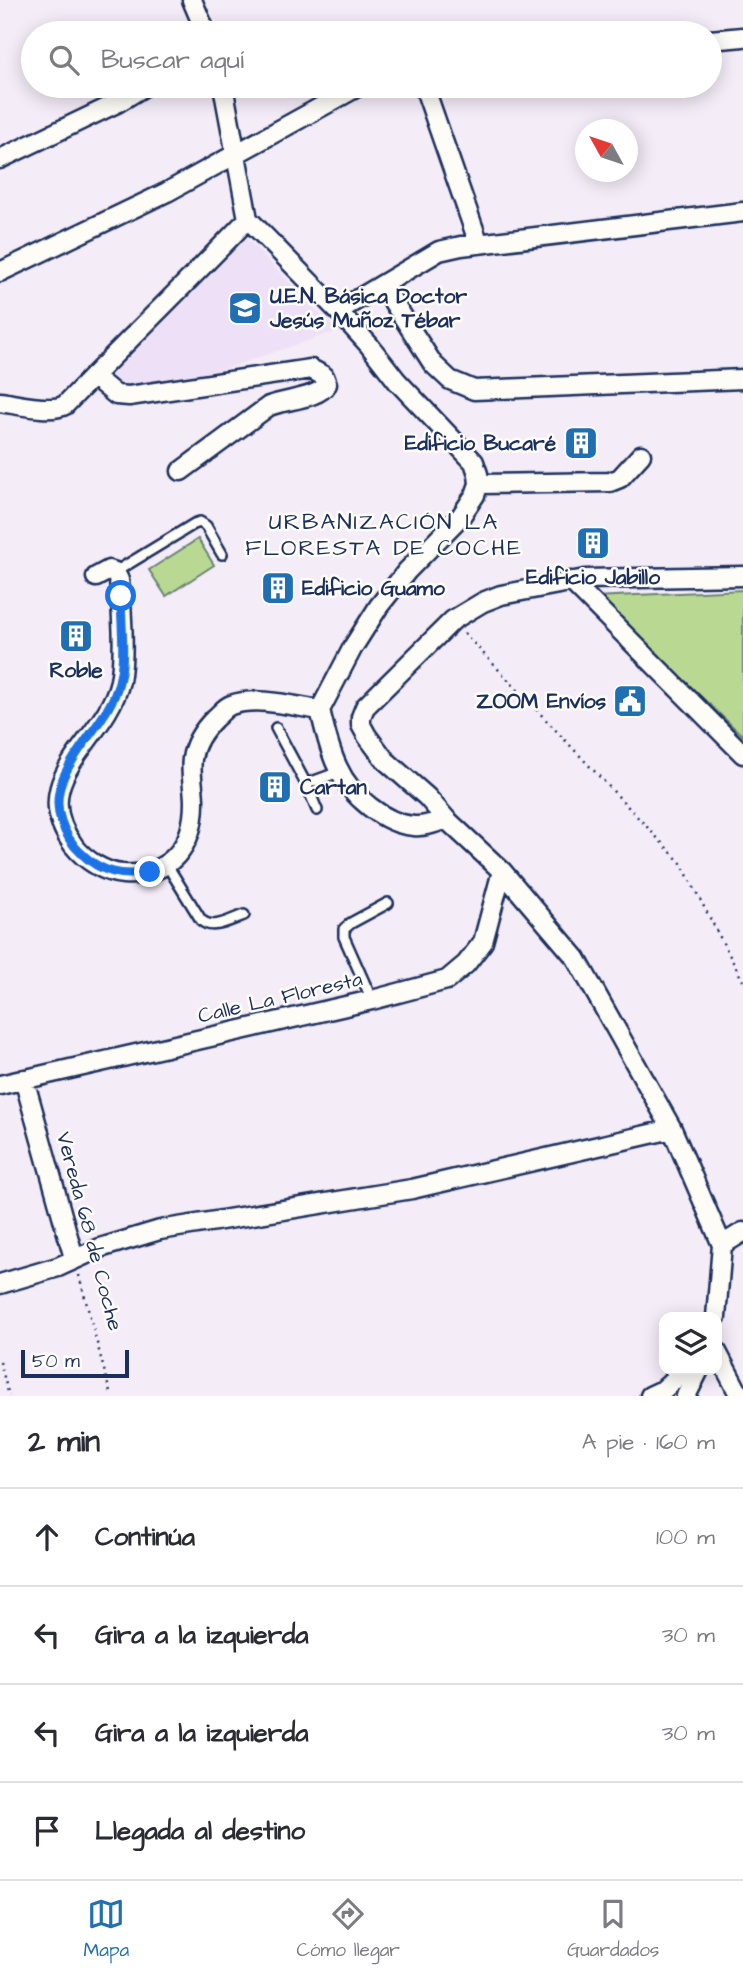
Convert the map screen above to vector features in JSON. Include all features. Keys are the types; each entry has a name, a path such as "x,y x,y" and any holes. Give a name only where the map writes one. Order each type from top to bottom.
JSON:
{"street":[{"path":"191,0 201,21"},
{"path":"722,39 743,37"},
{"path":"0,159 125,98"},
{"path":"226,98 248,219 338,311 397,381 474,462 479,484 475,495 461,516 407,571 379,606 353,647 320,710 339,772 380,816 412,826 425,826 446,819"},
{"path":"0,272 167,192 337,98"},
{"path":"428,98 479,244"},
{"path":"338,311 439,251 743,212"},
{"path":"0,402 59,408 65,405 248,219"},
{"path":"383,286 433,363 450,380 474,390 743,379"},
{"path":"93,376 116,395 129,396 311,369 324,376 327,384 317,395 269,406 181,471"},
{"path":"479,484 610,482 620,478 641,454"},
{"path":"96,577 109,570 115,572 119,580 122,660 120,681 113,702 66,770 59,787 57,802 65,832 75,848 88,860 118,874 133,875 167,865 178,855 192,822 192,757 198,740 212,721 229,706 264,701 320,710"},
{"path":"717,1312 722,1245 672,1129 576,958 502,871 385,760 366,736 361,717 365,707 453,620 483,602 501,595 571,581 660,576 743,576"},
{"path":"571,581 743,754"},
{"name":"Calle La Floresta","path":"0,1085 372,1000 447,980 466,964 483,942 502,871"},
{"name":"Vereda 68 de Coche","path":"24,1079 74,1258"},
{"path":"0,1284 58,1267 100,1248 160,1230 412,1189 672,1129"},
{"path":"722,1245 743,1232"},
{"path":"722,1362 740,1396"},
{"path":"650,1396 663,1390 680,1375"},
{"path":"686,1396 696,1375"}],"lane":[{"path":"115,572 200,522 206,526 222,554"},
{"path":"276,728 317,810"},
{"path":"306,784 339,772"},
{"path":"167,865 206,925 212,926 244,915"},
{"path":"372,1000 344,937 344,929 388,903"}],"path":[{"path":"453,620 681,863 743,981"},
{"name":"Vereda 68 de Coche","path":"74,1258 111,1396"},
{"path":"0,1362 9,1396"}],"shaded area":[{"name":"U.E.N. Básica Doctor Jesús Muñoz Tébar","path":"245,237 337,331 224,369 123,388 109,376"}],"green space":[{"path":"198,539 214,565 166,596 149,570"},
{"path":"743,590 743,736 595,597"}],"place":[{"name":"U.E.N. Básica Doctor Jesús Muñoz Tébar","path":"245,308"},
{"name":"Edificio Bucaré","path":"581,443"},
{"name":"Edificio Jabillo","path":"593,543"},
{"name":"Edificio Guamo","path":"278,588"},
{"name":"Roble","path":"76,636"},
{"name":"ZOOM Envíos","path":"630,701"},
{"name":"Cartan","path":"275,787"}],"district":[{"name":"URBANIZACIÓN LA FLORESTA DE COCHE","path":"384,534"}],"route":[{"path":"121,596 120,681 113,702 66,770 59,787 57,802 65,832 75,848 88,860 118,874 150,872"}]}
